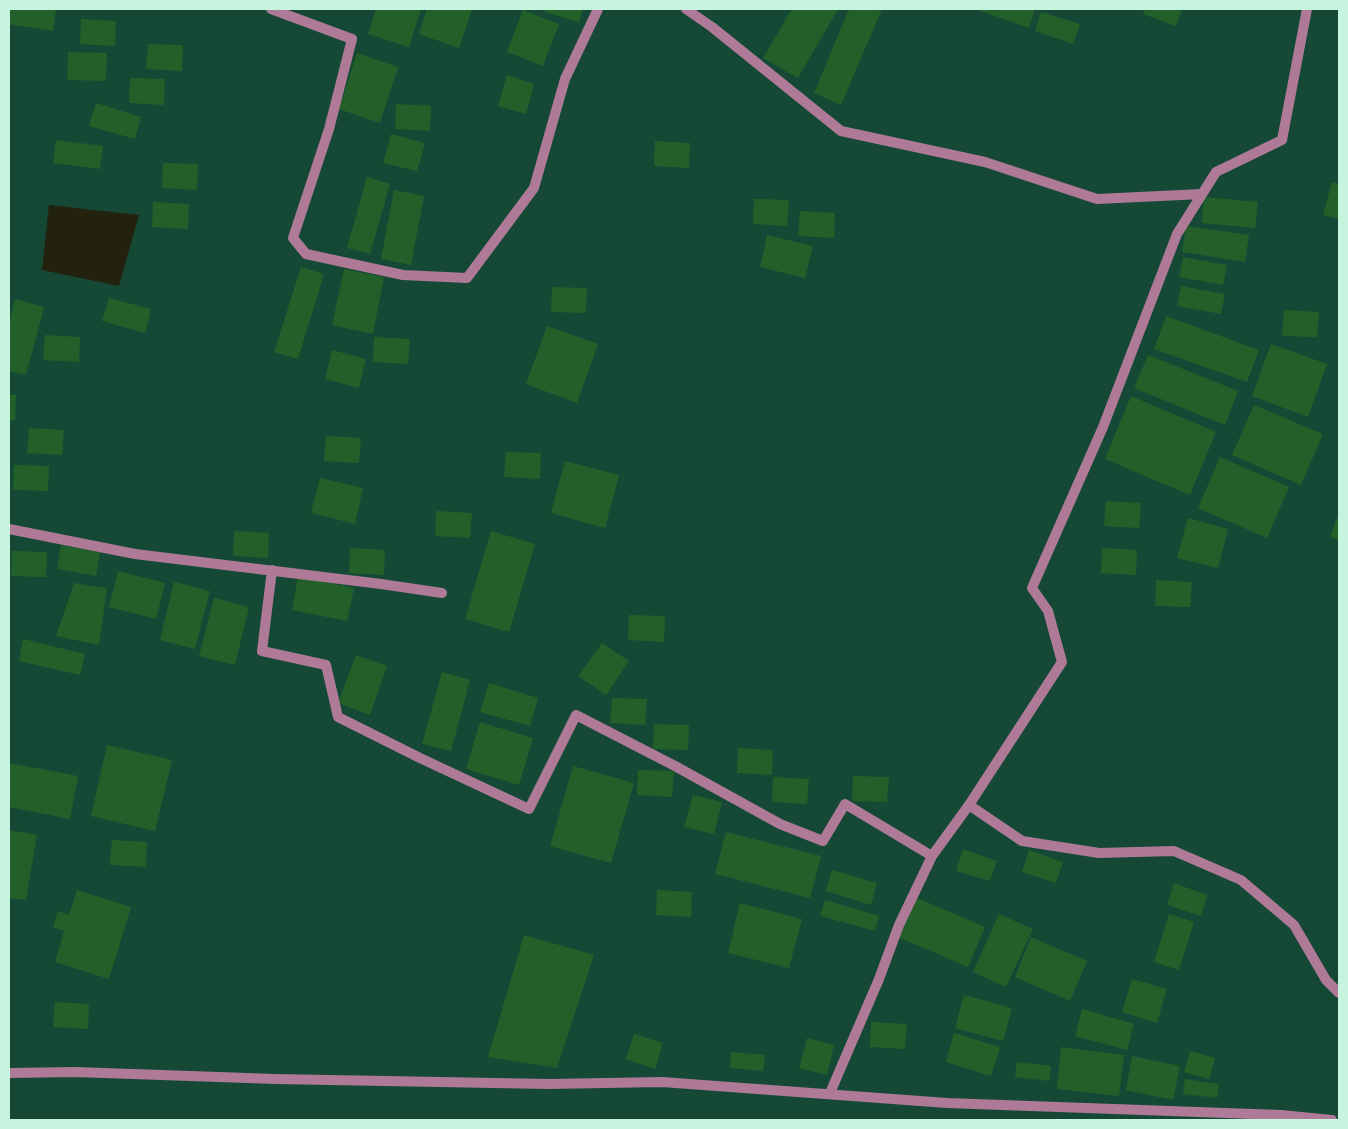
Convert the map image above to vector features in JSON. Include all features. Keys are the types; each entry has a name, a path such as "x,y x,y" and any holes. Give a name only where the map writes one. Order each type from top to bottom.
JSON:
{"street":[{"path":"271,9 352,39 329,129 292,238 306,254 403,275 467,278 534,188 565,79 598,9"},
{"path":"686,9 712,27 841,132 985,162 1096,199 1202,194"},
{"path":"830,1094 879,980 899,925 932,856 969,806 1062,662 1048,611 1032,588 1103,427 1177,234 1216,172 1282,140 1306,9"},
{"path":"9,529 135,554 442,593"},
{"path":"272,570 262,651 326,665 338,717 529,809 576,715 676,766 780,824 823,841 845,804 932,856"},
{"path":"969,806 1022,842 1099,852 1174,851 1241,880 1294,925 1326,980 1339,993"},
{"path":"9,1073 75,1072 285,1079 549,1084 662,1082 947,1103 1206,1116 1281,1115 1332,1120"}],"shaded area":[{"path":"49,205 139,215 119,286 42,270"}],"building":[{"path":"9,9 56,9 53,31 9,24"},
{"path":"376,9 421,9 409,47 368,34"},
{"path":"427,9 472,9 459,48 419,34"},
{"path":"546,9 583,9 579,22 545,12"},
{"path":"792,9 838,9 798,78 763,58"},
{"path":"849,9 882,9 841,105 814,93"},
{"path":"975,9 1035,9 1029,28"},
{"path":"1145,9 1182,9 1176,26 1143,14"},
{"path":"523,10 559,24 543,66 507,52"},
{"path":"1041,12 1080,24 1073,44 1035,31"},
{"path":"81,19 116,21 115,46 80,44"},
{"path":"148,44 183,45 182,71 146,69"},
{"path":"68,52 107,53 106,81 67,80"},
{"path":"357,53 398,67 380,123 339,109"},
{"path":"507,75 534,84 526,114 498,106"},
{"path":"130,78 165,79 164,105 129,103"},
{"path":"96,103 141,117 135,139 89,126"},
{"path":"396,104 431,106 430,131 395,129"},
{"path":"391,134 425,143 417,171 383,163"},
{"path":"56,140 103,146 100,169 53,163"},
{"path":"655,141 690,143 689,168 654,166"},
{"path":"163,163 198,164 197,190 162,188"},
{"path":"367,177 390,184 370,254 347,248"},
{"path":"1332,182 1339,184 1339,219 1323,215"},
{"path":"394,190 424,196 411,265 381,259"},
{"path":"1204,197 1258,202 1255,228 1202,223"},
{"path":"754,199 789,200 787,226 753,224"},
{"path":"153,202 189,204 188,229 152,227"},
{"path":"800,211 835,213 834,238 798,236"},
{"path":"1186,226 1249,235 1245,262 1182,252"},
{"path":"767,235 813,246 805,278 760,267"},
{"path":"1183,257 1227,265 1223,285 1179,277"},
{"path":"301,267 324,274 298,359 274,352"},
{"path":"344,269 384,277 373,334 332,325"},
{"path":"1181,286 1225,294 1221,314 1177,306"},
{"path":"552,287 587,288 586,313 551,312"},
{"path":"109,298 151,309 145,333 102,321"},
{"path":"15,299 44,307 26,375 9,371 9,325"},
{"path":"1284,310 1319,312 1317,337 1282,336"},
{"path":"1166,316 1259,350 1247,382 1154,349"},
{"path":"547,326 598,344 577,403 526,384"},
{"path":"45,335 80,337 79,362 43,360"},
{"path":"374,337 410,339 408,364 373,362"},
{"path":"1271,344 1327,364 1308,417 1252,396"},
{"path":"332,350 366,359 359,388 325,379"},
{"path":"1148,355 1238,391 1225,425 1134,388"},
{"path":"9,395 16,395 15,421 9,420"},
{"path":"1131,396 1216,432 1190,495 1105,459"},
{"path":"1254,405 1323,434 1301,485 1232,455"},
{"path":"29,428 64,430 62,455 27,453"},
{"path":"326,436 361,438 359,463 324,461"},
{"path":"506,452 541,453 540,479 504,477"},
{"path":"1220,457 1289,487 1267,538 1198,508"},
{"path":"565,461 619,475 605,528 551,513"},
{"path":"14,465 49,466 48,491 13,490"},
{"path":"320,478 363,488 355,524 311,513"},
{"path":"1106,501 1141,503 1139,528 1104,526"},
{"path":"436,511 472,513 470,538 435,536"},
{"path":"1339,512 1339,540 1330,537"},
{"path":"1188,518 1228,529 1218,568 1177,558"},
{"path":"234,531 269,533 268,558 233,556"},
{"path":"491,531 535,544 509,632 465,619"},
{"path":"61,545 100,552 96,576 57,569"},
{"path":"350,548 385,550 384,575 349,573"},
{"path":"1102,548 1137,550 1136,575 1101,573"},
{"path":"12,551 47,552 46,577 11,576"},
{"path":"118,571 165,583 156,619 109,607"},
{"path":"298,576 354,588 347,621 292,610"},
{"path":"1156,580 1192,582 1190,607 1155,606"},
{"path":"174,582 210,591 195,649 160,640"},
{"path":"74,583 107,588 99,645 56,636"},
{"path":"214,598 249,607 235,665 199,656"},
{"path":"629,615 665,616 664,642 628,640"},
{"path":"23,639 85,654 80,675 19,661"},
{"path":"602,643 629,661 606,695 578,676"},
{"path":"356,655 387,666 370,715 338,703"},
{"path":"442,672 470,680 451,751 422,744"},
{"path":"489,683 538,698 530,726 480,712"},
{"path":"612,698 647,699 645,725 610,723"},
{"path":"480,722 533,738 519,785 466,769"},
{"path":"654,724 689,725 688,750 653,749"},
{"path":"107,745 172,760 155,831 91,816"},
{"path":"738,748 773,750 772,775 737,773"},
{"path":"9,763 78,776 70,819 9,807"},
{"path":"573,766 634,783 611,863 550,846"},
{"path":"638,770 674,771 672,797 637,795"},
{"path":"853,776 889,777 887,802 852,801"},
{"path":"773,777 809,779 807,804 772,802"},
{"path":"693,795 722,802 714,834 684,827"},
{"path":"9,830 37,835 26,900 9,898"},
{"path":"726,832 821,856 810,898 715,874"},
{"path":"112,840 147,842 146,867 110,865"},
{"path":"963,849 997,861 990,881 956,871"},
{"path":"1029,850 1063,862 1056,883 1022,872"},
{"path":"832,870 877,883 871,905 826,891"},
{"path":"1174,883 1207,895 1201,916 1167,905"},
{"path":"77,890 131,907 109,979 55,962 64,931 53,927 58,911 69,915"},
{"path":"657,890 692,892 691,917 656,915"},
{"path":"915,897 985,927 968,967 898,937"},
{"path":"825,900 879,916 875,931 820,916"},
{"path":"740,903 802,919 789,968 728,953"},
{"path":"999,914 1033,929 1006,987 973,972"},
{"path":"1169,914 1194,922 1179,970 1154,962"},
{"path":"524,935 594,955 557,1068 488,1057"},
{"path":"1031,937 1087,961 1070,1001 1015,977"},
{"path":"1132,979 1167,989 1157,1023 1122,1012"},
{"path":"964,995 1012,1008 1003,1041 955,1028"},
{"path":"55,1002 89,1004 88,1029 53,1027"},
{"path":"1082,1009 1134,1024 1127,1050 1075,1036"},
{"path":"871,1022 907,1024 905,1049 870,1047"},
{"path":"954,1033 1000,1047 991,1076 946,1062"},
{"path":"634,1034 663,1043 655,1069 626,1059"},
{"path":"807,1038 834,1045 827,1075 799,1068"},
{"path":"1061,1047 1124,1055 1119,1096 1057,1089"},
{"path":"1190,1051 1215,1058 1209,1079 1184,1072"},
{"path":"731,1052 765,1055 763,1071 730,1068"},
{"path":"1132,1056 1180,1066 1173,1100 1126,1090"},
{"path":"1017,1062 1051,1066 1049,1081 1015,1077"},
{"path":"1185,1079 1219,1084 1217,1098 1183,1094"}]}
